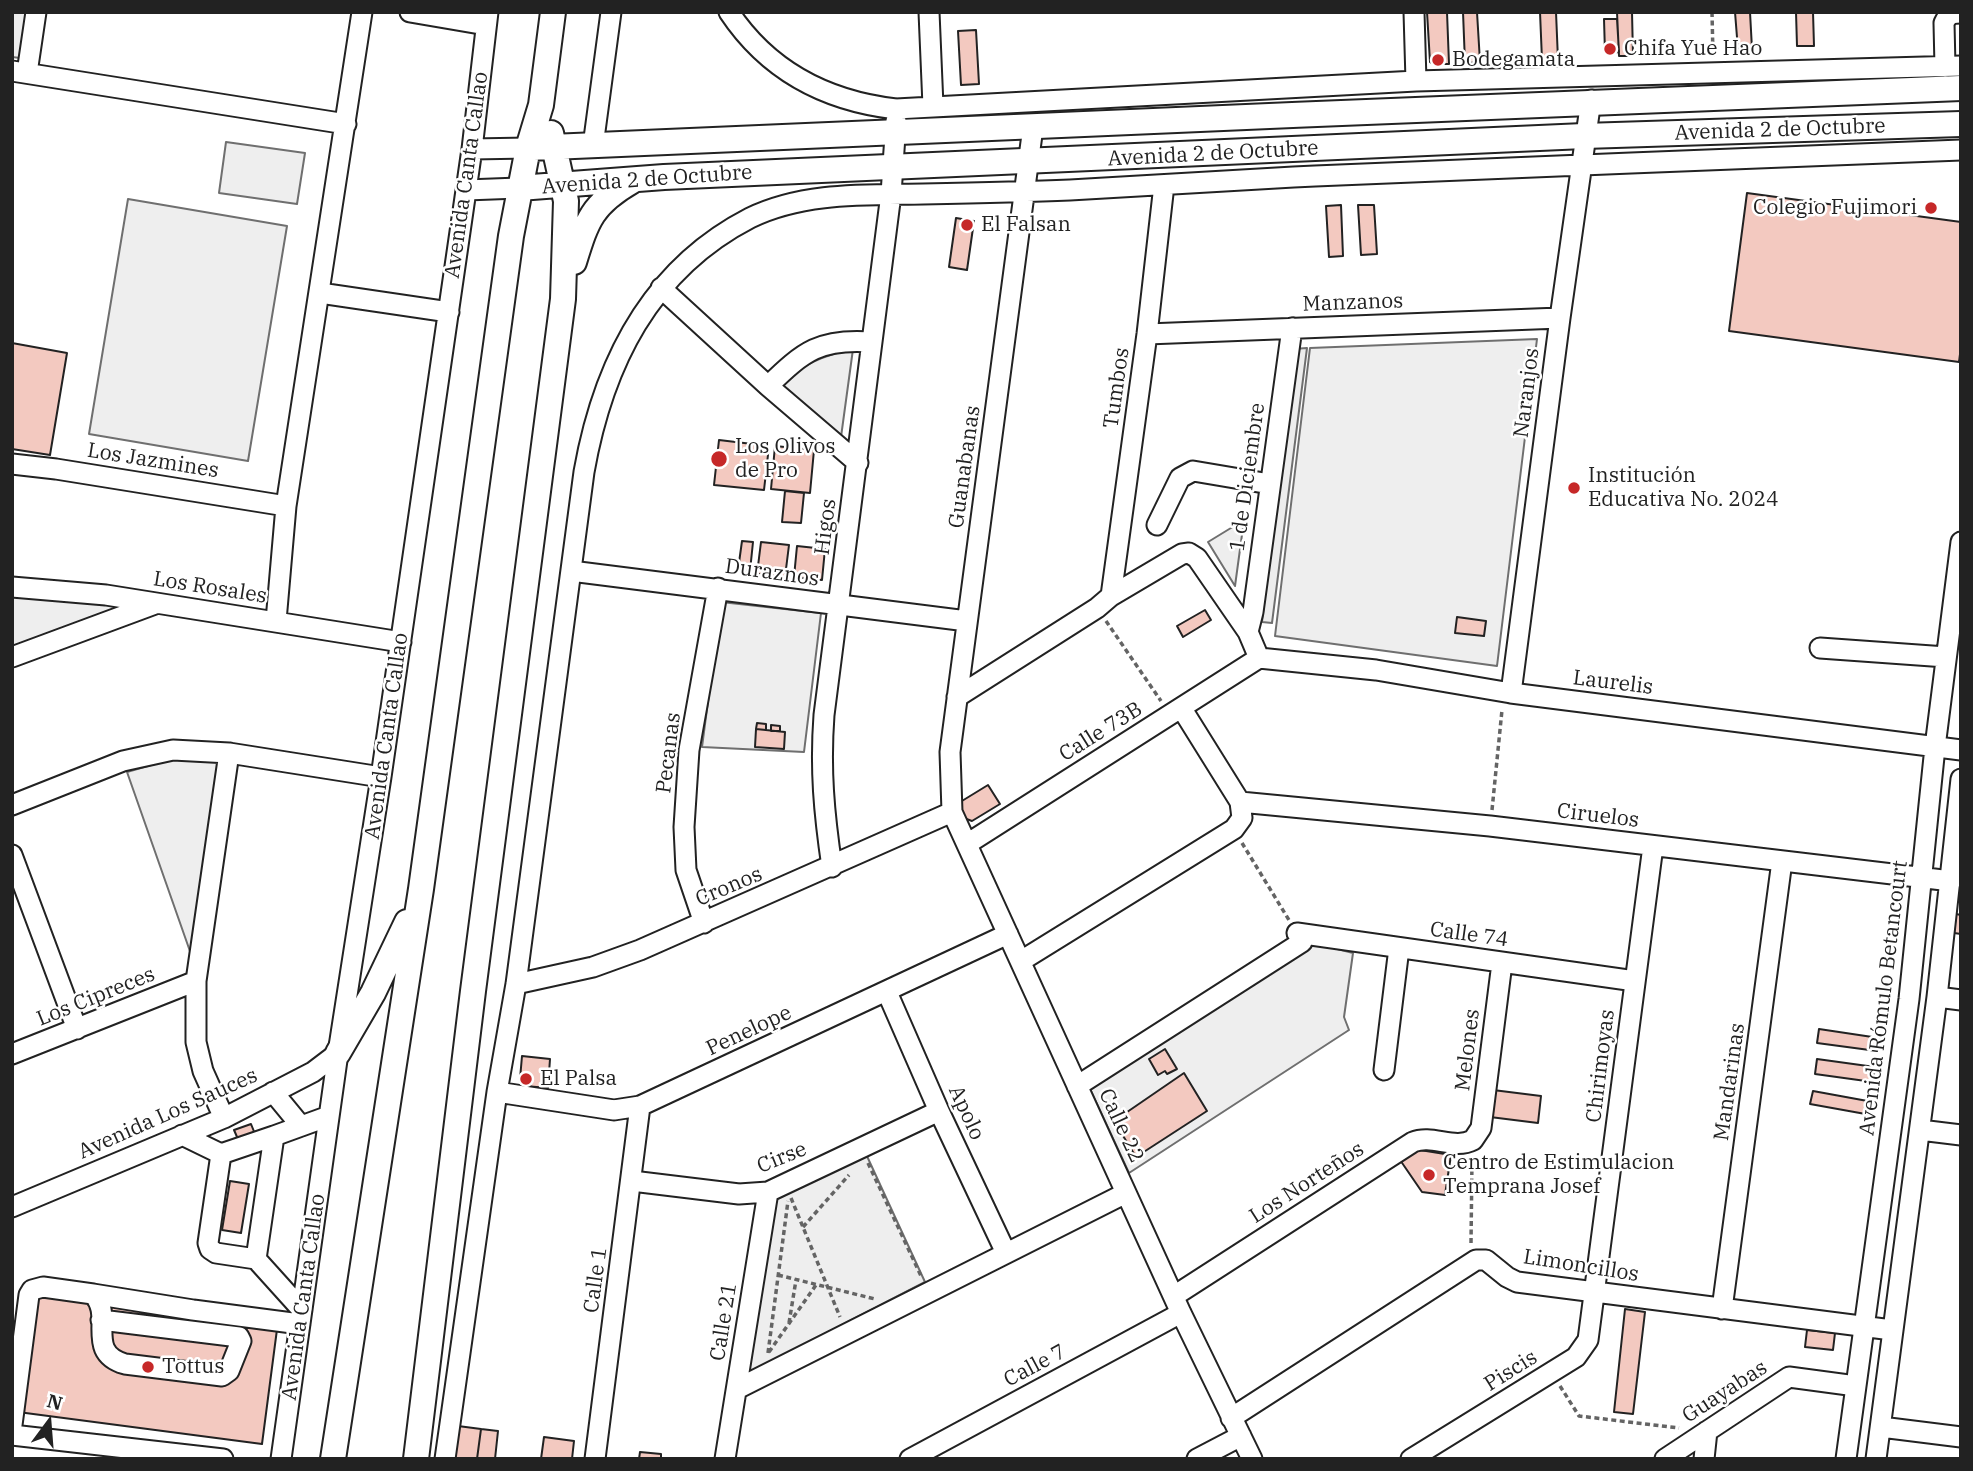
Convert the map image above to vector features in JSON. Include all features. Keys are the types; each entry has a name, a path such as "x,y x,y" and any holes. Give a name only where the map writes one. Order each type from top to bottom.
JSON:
{"main road":[{"path":"333,1459 421,889 504,284 519,188 541,105 553,12"},
{"name":"Avenida 2 de Octubre","path":"528,148 593,146 896,120 1032,127 1591,100 1961,88"},
{"path":"416,1459 562,299 566,228 564,186 556,147 541,105"},
{"name":"Avenida 2 de Octubre","path":"519,188 893,167 1584,136 1961,124"},
{"path":"562,299 584,227 595,209 612,192 633,181"},
{"path":"338,1054 373,993 421,889"}],"street":[{"path":"36,12 20,72 346,124"},
{"path":"276,621 286,506 362,12"},
{"path":"410,12 487,19"},
{"path":"593,146 611,12"},
{"path":"729,12 768,57 810,87 896,120 933,106 1416,82 1953,66 1944,23 1952,13 1961,13"},
{"path":"929,12 933,106"},
{"path":"1413,12 1416,82"},
{"name":"Avenida Canta Callao","path":"281,1459 338,1054 382,777 449,312 487,19"},
{"name":"Naranjos","path":"1508,692 1591,100"},
{"name":"Higos","path":"832,867 823,805 821,753 824,715 891,194 896,120"},
{"name":"Guanabanas","path":"952,812 950,752 1032,127"},
{"name":"Avenida 2 de Octubre","path":"472,149 528,148"},
{"name":"Avenida 2 de Octubre","path":"891,194 1024,192 1581,164 1961,150"},
{"name":"Tumbos","path":"1104,602 1147,334 1164,185"},
{"name":"Avenida 2 de Octubre","path":"466,190 519,188"},
{"path":"445,1459 497,1092 516,984 584,472 591,432 603,393 619,352 661,288 687,261 715,239 785,204 827,197 891,194"},
{"path":"661,288 768,386 858,463"},
{"path":"320,293 449,312"},
{"name":"Manzanos","path":"1147,334 1559,318"},
{"name":"1 de Diciembre","path":"1248,632 1292,328"},
{"path":"768,386 798,357 818,347 852,341 872,342"},
{"name":"Los Jazmines","path":"12,464 286,506"},
{"path":"1157,525 1180,478 1193,471 1270,484"},
{"name":"Avenida Rómulo Betancourt","path":"1846,1459 1893,1124 1961,541"},
{"path":"957,697 1182,554 1197,558 1248,632 1259,658"},
{"name":"Duraznos","path":"571,571 967,621"},
{"name":"Los Rosales","path":"12,587 106,595 401,642"},
{"name":"Pecanas","path":"704,923 686,870 684,827 690,750 718,588"},
{"path":"12,657 156,603"},
{"path":"1820,648 1946,657"},
{"name":"Laurelis","path":"1259,658 1376,670 1508,692 1961,750"},
{"name":"Calle 73B","path":"967,844 1259,658"},
{"path":"1021,961 1234,829 1242,818 1240,802 1176,712"},
{"path":"12,805 123,761 173,750 229,753 382,777"},
{"path":"224,1118 203,1072 196,1042 196,981 229,753"},
{"path":"1876,1459 1937,998 1961,779"},
{"name":"Ciruelos","path":"1240,802 1490,826 1951,881"},
{"name":"Cronos","path":"516,984 593,967 704,923 952,812"},
{"name":"Calle 22","path":"952,812 1177,1304 1252,1459"},
{"name":"Chirimoyas","path":"1594,1293 1653,846"},
{"path":"12,855 77,1029"},
{"name":"Mandarinas","path":"1722,1309 1782,861"},
{"name":"Penelope","path":"497,1092 614,1110 640,1106 1008,934"},
{"path":"1077,1086 1299,937"},
{"name":"Calle 74","path":"1299,937 1635,981"},
{"path":"1384,1070 1399,948"},
{"name":"Melones","path":"1473,1140 1481,1128 1502,963"},
{"name":"Los Cipreces","path":"12,1055 196,981"},
{"name":"Apolo","path":"887,992 1006,1253"},
{"path":"1937,998 1961,1000"},
{"name":"Avenida Los Sauces","path":"12,1207 224,1118 313,1072 338,1054"},
{"path":"273,1093 301,1126"},
{"name":"Calle 1","path":"595,1459 640,1106"},
{"name":"Cirse","path":"632,1181 739,1194 768,1192 939,1111"},
{"path":"182,1135 221,1154 329,1116"},
{"path":"1920,1130 1961,1135"},
{"path":"256,1259 274,1136"},
{"name":"Los Norteños","path":"1177,1304 1413,1142 1426,1139 1460,1144 1473,1140"},
{"path":"221,1154 208,1243 210,1249 256,1259 301,1317"},
{"name":"Calle 21","path":"725,1459 768,1192"},
{"path":"737,1388 1126,1193"},
{"name":"Limoncillos","path":"1470,1264 1486,1259 1517,1282 1892,1330"},
{"path":"1231,1418 1470,1264"},
{"path":"12,1425 29,1295 32,1290 43,1287 192,1310 301,1317"},
{"name":"Piscis","path":"1411,1459 1576,1357 1588,1339 1594,1293"},
{"path":"93,1294 100,1305 101,1320 103,1349 115,1361 222,1376 229,1371 241,1342 239,1337 101,1320"},
{"name":"Calle 7","path":"911,1459 1177,1304"},
{"name":"Guayabas","path":"1665,1459 1789,1377 1856,1386"},
{"path":"1881,1427 1961,1437"},
{"path":"1704,1459 1707,1431"},
{"path":"12,1434 97,1451 223,1459"},
{"path":"1197,1459 1241,1436"}],"path":[{"path":"1712,12 1714,73"},
{"path":"1104,602 1176,712"},
{"path":"1490,826 1508,692"},
{"path":"1234,829 1299,937"},
{"path":"1470,1264 1473,1140"},
{"path":"865,1156 923,1282"},
{"path":"803,1227 856,1166"},
{"path":"816,1285 768,1355 789,1193 842,1321"},
{"path":"778,1275 882,1301"},
{"path":"789,1324 796,1280"},
{"path":"1552,1372 1578,1416 1707,1431"}],"shaded area":[{"path":"12,12 27,12 20,58 12,57"},
{"path":"226,142 305,153 297,204 219,193"},
{"path":"128,199 287,226 248,461 89,434"},
{"path":"1537,339 1497,666 1275,636 1310,348"},
{"path":"1307,348 1272,623 1262,622 1293,349"},
{"path":"853,349 841,437 779,383 814,362"},
{"path":"1244,520 1235,586 1208,542"},
{"path":"12,593 136,604 12,649"},
{"path":"721,602 821,613 804,752 702,747"},
{"path":"172,759 219,762 192,957 127,772"},
{"path":"1302,940 1353,953 1344,1017 1349,1030 1129,1173 1085,1078"},
{"path":"866,1154 925,1282 749,1373 775,1195"}],"building":[{"path":"1427,12 1447,12 1449,64 1430,62"},
{"path":"1463,12 1477,12 1480,62 1465,63"},
{"path":"1540,12 1556,12 1558,60 1542,60"},
{"path":"1617,12 1632,12 1633,56 1619,56"},
{"path":"1735,12 1750,12 1752,49 1738,50"},
{"path":"1796,12 1813,12 1814,46 1797,46"},
{"path":"1604,19 1617,19 1619,52 1605,53"},
{"path":"976,30 979,84 961,85 958,31"},
{"path":"1747,193 1961,222 1959,362 1729,331"},
{"path":"1341,205 1343,256 1329,257 1326,206"},
{"path":"1358,205 1374,205 1377,254 1361,255"},
{"path":"956,218 974,221 967,270 949,267"},
{"path":"12,343 67,353 50,455 12,449"},
{"path":"719,440 769,446 764,490 714,485"},
{"path":"775,446 814,450 810,493 771,489"},
{"path":"785,491 804,493 801,523 782,522"},
{"path":"742,541 753,542 750,571 738,570"},
{"path":"761,542 789,545 785,577 757,574"},
{"path":"797,546 825,549 822,580 794,577"},
{"path":"1205,610 1211,620 1183,637 1177,626"},
{"path":"1457,617 1486,621 1484,636 1455,633"},
{"path":"757,723 766,724 766,730 756,729"},
{"path":"771,725 780,726 780,731 771,731"},
{"path":"756,729 785,732 784,749 755,747"},
{"path":"988,785 1000,804 972,821 961,817 957,804"},
{"path":"1956,914 1961,915 1961,934 1954,933"},
{"path":"1819,1029 1879,1038 1877,1051 1817,1043"},
{"path":"1165,1049 1177,1069 1158,1075 1149,1059"},
{"path":"522,1056 550,1059 548,1088 525,1086 520,1079"},
{"path":"1817,1059 1875,1067 1873,1082 1815,1074"},
{"path":"1184,1073 1207,1111 1136,1157 1114,1121"},
{"path":"1493,1090 1541,1096 1538,1123 1490,1117"},
{"path":"1813,1091 1873,1102 1871,1115 1810,1104"},
{"path":"251,1124 257,1139 241,1146 234,1130"},
{"name":"Centro de Estimulacion Temprana Josef","path":"1420,1150 1451,1155 1445,1195 1422,1192 1398,1157"},
{"path":"230,1181 249,1184 241,1233 222,1230"},
{"name":"Tottus","path":"35,1282 279,1314 262,1444 18,1412"},
{"path":"1625,1309 1645,1312 1633,1414 1614,1412"},
{"path":"1807,1330 1835,1333 1833,1350 1805,1347"},
{"path":"458,1426 481,1429 477,1459 454,1459"},
{"path":"481,1429 498,1431 495,1459 477,1459"},
{"path":"544,1437 574,1441 572,1459 541,1459"},
{"path":"640,1452 661,1454 661,1459 639,1459"}],"place":[{"name":"Chifa Yue Hao","path":"1610,49"},
{"name":"Bodegamata","path":"1438,60"},
{"name":"Colegio Fujimori","path":"1931,208"},
{"name":"El Falsan","path":"967,225"},
{"name":"Los Olivos de Pro","path":"719,459"},
{"name":"Institución Educativa No. 2024","path":"1574,488"},
{"name":"El Palsa","path":"526,1079"},
{"name":"Centro de Estimulacion Temprana Josef","path":"1429,1175"},
{"name":"Tottus","path":"148,1367"}]}
